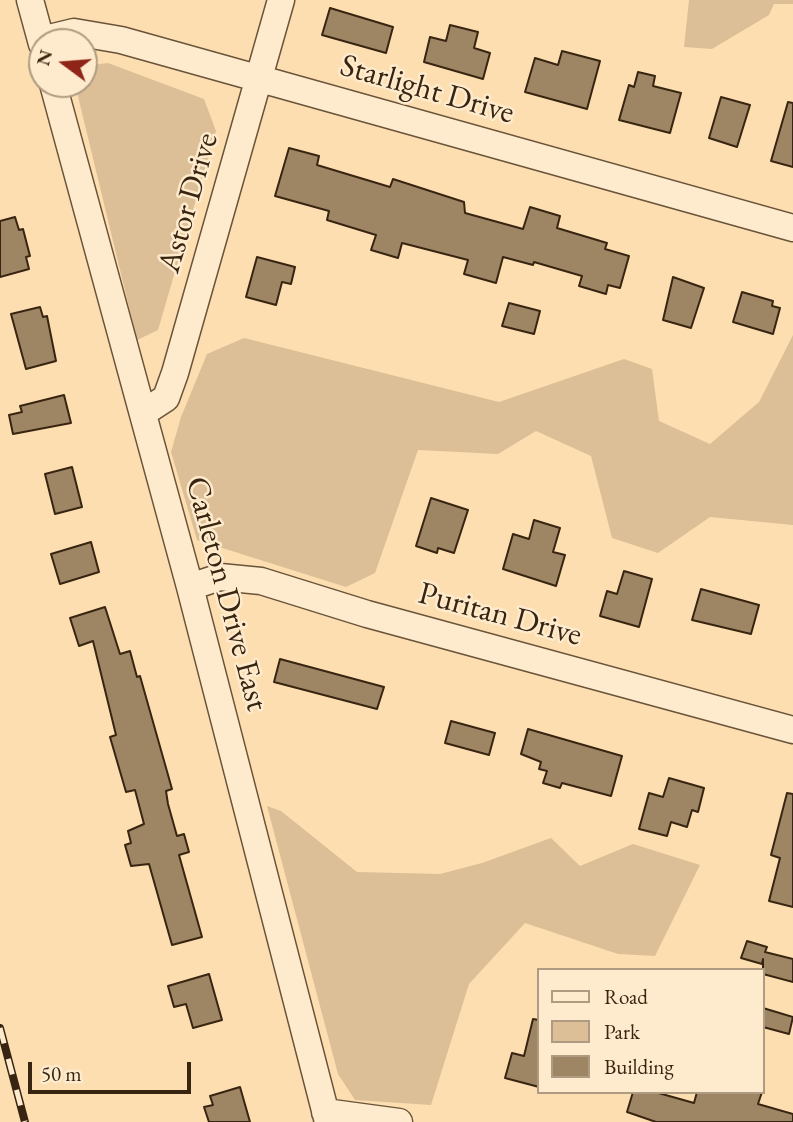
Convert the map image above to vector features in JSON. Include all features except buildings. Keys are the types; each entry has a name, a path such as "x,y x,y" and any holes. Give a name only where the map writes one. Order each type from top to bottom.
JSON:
{"street":[{"path":"30,0 37,28"},
{"name":"Astor Drive","path":"143,413 166,398 281,0"},
{"name":"Starlight Drive","path":"98,36 260,78 793,228"},
{"name":"Carleton Drive East","path":"57,98 190,587 327,1117"},
{"name":"Puritan Drive","path":"190,587 220,577 261,581 367,614 793,730"},
{"path":"327,1117 399,1122"}],"green space":[{"path":"689,0 793,0 793,4 774,4 769,15 712,49 684,47"},
{"path":"108,63 204,99 216,131 158,330 137,340 78,98 98,98 98,64"},
{"path":"793,335 793,525 710,517 658,553 612,538 591,456 536,431 498,454 418,450 375,573 346,587 197,540 171,452 181,417 207,354 244,338 499,402 624,359 652,369 659,421 710,444 759,402"},
{"path":"267,806 281,811 357,872 440,874 482,863 551,838 580,866 633,844 700,865 655,956 618,954 525,923 469,984 431,1105 355,1100 338,1074"}],"railway":[{"path":"0,1028 25,1122"}]}
